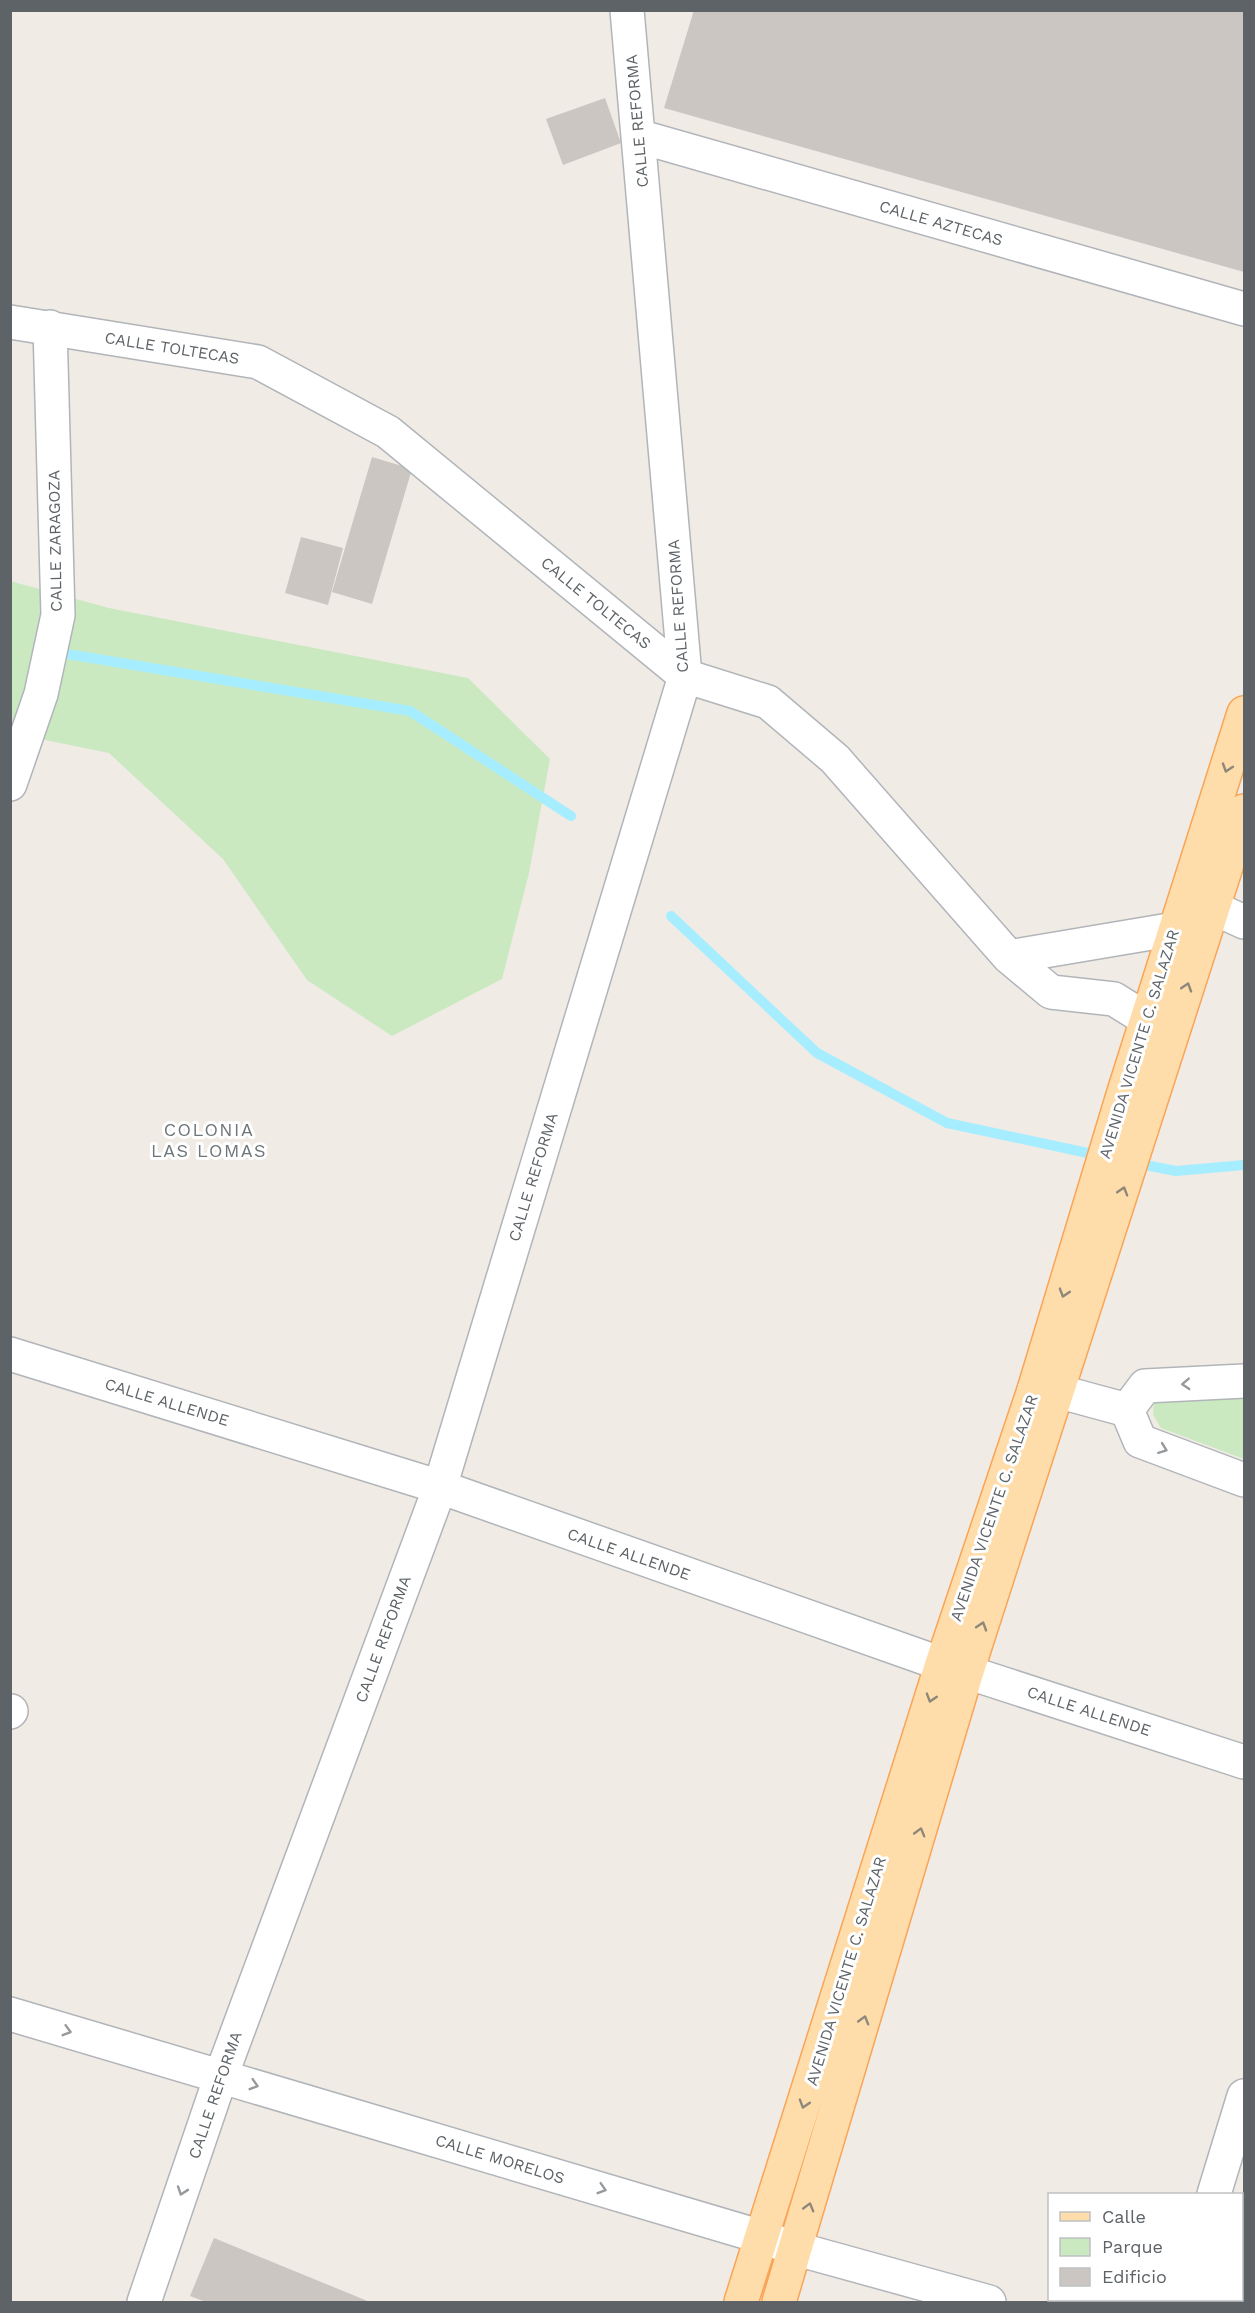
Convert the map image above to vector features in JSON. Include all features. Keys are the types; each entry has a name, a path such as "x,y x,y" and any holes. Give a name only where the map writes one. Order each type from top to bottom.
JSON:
{"main road":[{"name":"AVENIDA VICENTE C. SALAZAR","path":"741,2302 1046,1391 1199,901 1245,713"},
{"name":"AVENIDA VICENTE C. SALAZAR","path":"1160,1027 1175,929 1199,901 1245,811"},
{"name":"AVENIDA VICENTE C. SALAZAR","path":"779,2302 797,2249 955,1667"}],"street":[{"name":"CALLE REFORMA","path":"144,2302 221,2076 440,1487 685,676 638,136 634,18"},
{"name":"CALLE AZTECAS","path":"638,136 1245,309"},
{"name":"CALLE TOLTECAS","path":"10,322 258,362 388,432 685,676 768,702 835,759 1009,957 1051,992 1114,999 1160,1027"},
{"name":"CALLE ZARAGOZA","path":"10,784 41,694 58,615 50,327"},
{"path":"1199,901 1245,922"},
{"path":"1009,957 1175,929"},
{"name":"CALLE ALLENDE","path":"10,1354 440,1487 955,1667 1245,1762"},
{"path":"1126,1410 1145,1386 1245,1381"},
{"path":"1046,1391 1126,1410"},
{"path":"1126,1410 1140,1441 1245,1480"},
{"name":"CALLE MORELOS","path":"10,2014 797,2249 989,2302"},
{"path":"1214,2193 1245,2096"}],"green space":[{"path":"10,581 109,608 468,678 550,759 529,873 502,979 392,1036 307,980 223,859 109,753 11,733"},
{"path":"1244,1389 1244,1459 1161,1428 1153,1415 1154,1400"}],"building":[{"path":"694,10 1244,10 1244,272 664,108"},
{"path":"605,98 621,143 563,165 546,119"},
{"path":"372,457 412,469 372,604 332,592"},
{"path":"301,537 343,548 328,605 285,593"},
{"path":"214,2238 370,2302 206,2302 190,2296"}],"waterway":[{"path":"61,653 410,711 571,816"},
{"path":"671,916 817,1053 947,1123 1102,1156"},
{"path":"1135,1163 1176,1171 1244,1165"}],"district":[{"name":"COLONIA LAS LOMAS","path":"209,1139"}]}
